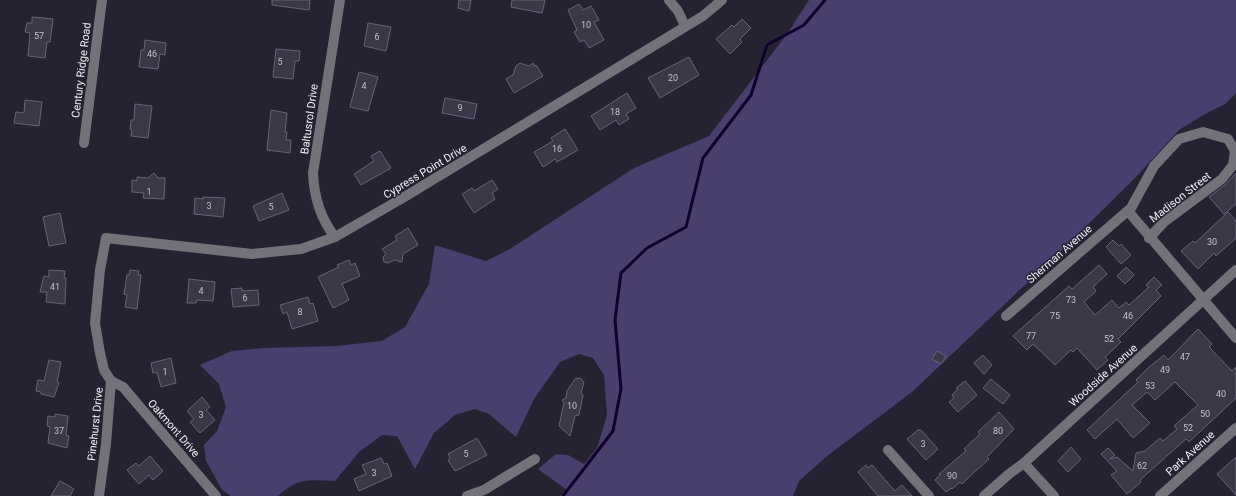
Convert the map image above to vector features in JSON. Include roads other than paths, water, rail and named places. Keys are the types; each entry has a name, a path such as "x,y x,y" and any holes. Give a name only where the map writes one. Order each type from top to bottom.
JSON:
{"street":[{"name":"Century Ridge Road","path":"84,143 102,0"},
{"name":"Baltusrol Drive","path":"335,237 325,224 318,206 313,173 340,0"},
{"path":"669,0 678,11 685,26"},
{"name":"Cypress Point Drive","path":"106,238 252,254 300,249 335,237 401,199 703,16 722,0"},
{"name":"Madison Street","path":"1149,238 1164,222 1222,179 1233,165 1236,151 1228,139 1203,132 1179,139 1154,166 1128,211 1149,238 1236,338"},
{"name":"Sherman Avenue","path":"1006,316 1128,211"},
{"name":"Pinehurst Drive","path":"98,496 106,444 111,381 104,370 95,323 100,270 106,238"},
{"name":"Woodside Avenue","path":"984,496 1024,463 1236,270"},
{"name":"Oakmont Drive","path":"111,381 124,386 216,496"},
{"name":"Park Avenue","path":"1160,496 1236,428"},
{"path":"888,450 929,496"},
{"path":"467,496 484,490 536,459"},
{"path":"1024,463 1054,496"}],"waterway":[{"path":"563,496 613,431 621,389 615,320 621,273 647,248 686,227 703,158 751,95 767,45 804,25 825,0"}]}
